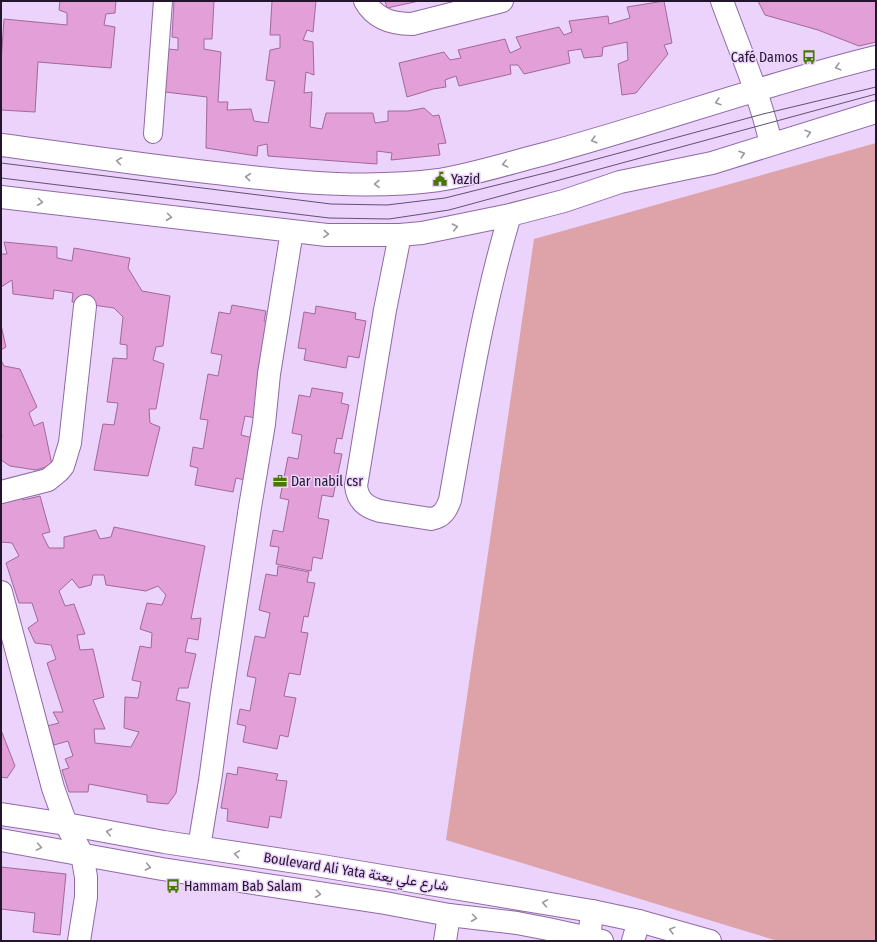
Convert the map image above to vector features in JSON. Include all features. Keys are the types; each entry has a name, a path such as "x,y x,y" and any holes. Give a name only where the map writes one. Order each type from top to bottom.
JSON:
{"street":[{"path":"153,134 162,1"},
{"path":"365,1 377,15 393,23 402,24 412,24 502,1"},
{"path":"722,1 755,91 771,144"},
{"path":"1,145 261,179 338,184 411,183 457,176 523,160 592,141 808,75 876,57"},
{"path":"1,197 327,235 400,235 422,233 564,202 620,182 712,163 876,112"},
{"path":"400,235 385,310 356,486 357,494 360,500 372,509 431,520 437,518 443,513 450,500 487,303 510,215"},
{"path":"199,847 250,507 264,424 269,374 292,231"},
{"path":"1,492 48,480 59,472 63,466 70,443 85,306"},
{"path":"1,592 53,788 66,824 82,854 86,877 86,897 79,941"},
{"name":"Boulevard Ali Yata شارع علي يعتة","path":"1,814 592,911 636,931 710,941"},
{"name":"Boulevard Ali Yata شارع علي يعتة","path":"1,840 162,869 449,915 548,929 593,940"},
{"path":"592,911 593,940"},
{"path":"445,941 449,915"}],"shaded area":[{"path":"876,143 876,941 778,941 446,840 534,239"}],"building":[{"path":"60,1 116,1 115,13 106,14 104,25 115,27 111,68 38,62 35,112 1,110 1,62 4,19 67,25 67,13 59,10"},
{"path":"174,1 214,1 212,39 204,39 204,49 221,52 218,102 228,102 227,110 251,109 254,121 268,123 275,81 266,80 270,50 280,48 280,35 270,35 272,1 316,1 313,32 307,30 303,40 313,42 314,75 306,72 304,93 312,92 310,127 322,129 326,113 373,113 375,123 388,121 388,111 408,111 424,108 433,116 439,115 446,143 438,144 440,155 391,160 392,153 377,151 377,164 268,156 267,144 258,146 257,156 206,148 207,97 165,92 168,49 178,50 178,38 172,37"},
{"path":"385,1 419,1 387,8"},
{"path":"664,1 672,43 664,45 668,54 636,93 622,95 618,64 628,60 627,42 603,47 602,56 584,58 581,49 568,51 570,63 524,74 518,65 510,65 511,74 459,86 456,76 445,80 446,87 433,89 407,97 399,63 444,52 450,60 461,58 458,50 505,39 510,53 521,48 516,37 559,27 564,35 572,32 569,21 608,16 609,24 630,18 627,7"},
{"path":"758,1 876,1 876,42 859,46 818,30 765,15"},
{"path":"4,242 57,247 57,258 72,261 74,248 130,258 128,268 142,291 170,296 163,346 156,347 153,360 164,364 156,409 149,409 150,423 160,427 148,476 94,470 103,424 114,425 118,403 107,402 113,358 127,359 127,345 120,344 123,317 114,308 72,302 73,293 54,290 53,299 13,294 12,280 1,287 1,254 7,254"},
{"path":"232,305 266,311 264,321 272,323 265,360 260,359 258,371 265,372 256,418 245,416 241,435 253,438 245,480 236,478 233,492 195,485 198,468 190,466 193,447 203,449 208,420 200,419 208,374 218,376 222,355 211,353 219,312 230,314"},
{"path":"316,306 356,313 355,319 366,321 359,358 348,356 346,368 304,360 306,349 298,348 304,312 315,314"},
{"path":"1,325 6,347 1,350"},
{"path":"1,360 4,366 20,369 37,407 29,413 34,426 43,422 52,465 36,470 10,466 1,460"},
{"path":"312,388 343,393 341,403 349,405 342,439 337,438 334,453 342,454 333,497 322,495 318,518 329,520 322,559 313,557 311,571 276,564 279,547 270,546 273,530 283,532 289,500 280,498 288,457 298,459 302,435 292,433 299,395 310,397"},
{"path":"21,491 23,500 40,496 50,532 42,534 49,548 64,548 64,537 96,530 100,539 111,537 114,527 205,546 191,619 201,618 198,640 188,638 185,652 196,654 188,688 179,688 176,700 190,703 176,793 168,804 147,802 147,795 89,784 88,792 69,792 62,770 69,768 65,759 73,756 68,741 54,745 47,726 59,723 53,712 63,712 47,663 56,659 51,645 35,643 28,628 38,621 32,603 19,603 6,563 19,556 12,543 1,542 1,494","holes":["93,575 104,575 106,585 146,591 158,586 166,595 162,605 147,603 140,629 152,633 151,648 140,646 132,680 141,682 138,698 125,697 124,728 139,732 131,747 95,743 94,729 105,729 93,700 104,697 93,649 80,650 77,635 85,634 74,604 65,606 59,591 72,579 79,588 91,585"]},
{"path":"278,566 309,572 307,582 315,583 308,617 304,616 301,632 308,633 300,675 289,673 284,696 296,698 288,737 280,735 277,749 243,742 246,726 237,724 240,709 250,711 256,678 247,676 255,636 265,638 270,613 259,610 266,574 277,576"},
{"path":"1,730 15,766 7,778 1,777"},
{"path":"238,767 278,774 276,780 287,781 281,818 270,816 268,828 227,821 228,809 221,808 227,773 237,775"},
{"path":"1,867 66,874 60,935 33,932 35,913 1,909"}],"tram line":[{"path":"1,163 331,204 387,205 445,198 549,172 763,114 876,87"},
{"path":"1,178 329,218 389,219 449,210 876,94"}],"place":[{"name":"Café Damos","path":"809,57"},
{"name":"Yazid","path":"440,179"},
{"name":"Dar nabil csr","path":"280,481"},
{"name":"Hammam Bab Salam","path":"173,886"}]}
